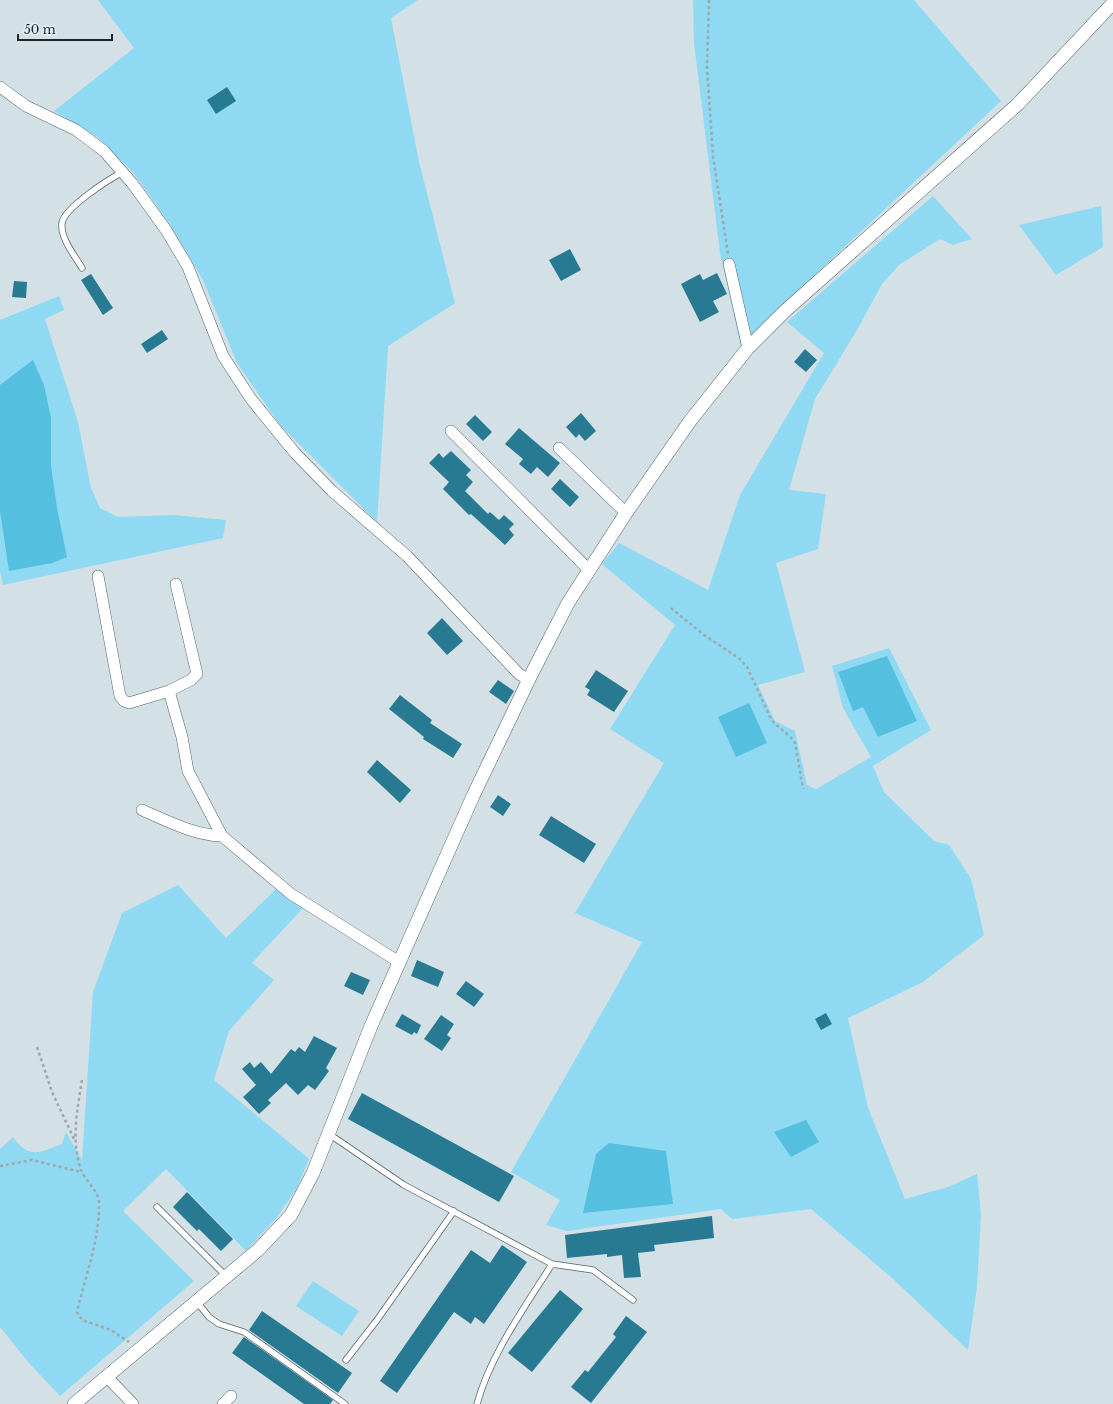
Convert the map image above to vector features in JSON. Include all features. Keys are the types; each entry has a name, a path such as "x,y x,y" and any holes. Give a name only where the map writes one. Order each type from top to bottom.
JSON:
{"street":[{"path":"74,1404 258,1250 291,1215 313,1173 371,1026 399,962 473,796 529,680 568,603 588,570 690,421 748,348 784,311 1018,104 1113,3"},
{"path":"0,88 26,106 76,130 104,151 123,172 166,230 188,267 223,356 251,399 295,453 332,490 407,556 519,674 529,680"},
{"path":"729,264 748,348"},
{"path":"450,431 588,570"},
{"path":"559,448 626,513"},
{"path":"98,576 120,696 124,701 130,703 169,691 191,680 197,674 176,584"},
{"path":"169,691 182,737 188,771 222,836 290,894 399,962"},
{"path":"142,810 173,824 213,836 222,836"},
{"path":"107,1377 133,1404"}],"lane":[{"path":"82,268 62,232 62,222 67,214 92,191 102,183 123,172"},
{"path":"329,1134 404,1185 552,1264 593,1270 633,1300"},
{"path":"157,1207 226,1276"},
{"path":"346,1360 377,1320 454,1211"},
{"path":"477,1404 492,1367 513,1327 552,1264"},
{"path":"196,1302 209,1317 219,1324 244,1332 345,1404"}],"path":[{"path":"709,0 708,67 713,156 729,264"},
{"path":"671,608 704,635 740,659 747,667 771,719 776,726 792,737 795,743 803,789"},
{"path":"37,1047 52,1092 75,1142"},
{"path":"82,1080 76,1116 75,1149 82,1172 99,1200 97,1240 77,1312 82,1320 111,1330 140,1348"},
{"path":"0,1166 32,1160 82,1172"}],"shaded area":[{"path":"98,0 418,0 391,18 419,162 455,303 388,346 377,522 280,425 237,363 203,280 169,223 133,172 97,137 54,111 134,48"},
{"path":"693,0 914,0 1001,101 777,310 741,348 720,253 694,43"},
{"path":"933,196 972,239 953,245 940,239 899,265 882,284 857,330 815,399 789,490 826,494 818,549 776,563 805,672 758,685 775,721 795,731 807,785 816,789 871,757 843,708 832,666 889,648 931,730 873,766 884,792 934,841 949,845 971,879 984,935 923,982 848,1018 868,1108 905,1199 948,1187 977,1174 981,1215 977,1287 968,1350 892,1278 811,1209 732,1219 721,1209 567,1231 546,1225 560,1200 511,1172 642,942 575,913 664,763 610,729 675,625 602,564 619,543 708,590 740,495 824,353 787,322"},
{"path":"1101,206 1103,247 1056,275 1019,225"},
{"path":"59,296 64,310 45,319 78,422 91,488 100,508 118,517 174,515 226,520 223,538 3,585 0,571 0,320"},
{"path":"33,360 44,385 51,418 51,466 57,508 67,557 52,563 9,571 0,511 0,385"},
{"path":"887,656 917,721 878,737 863,707 853,711 838,672"},
{"path":"749,703 767,743 736,757 718,717"},
{"path":"178,885 226,938 278,887 304,907 252,963 274,980 229,1031 214,1080 309,1159 297,1188 277,1217 246,1251 166,1169 123,1211 194,1281 60,1396 29,1363 0,1327 0,1149 13,1137 24,1149 35,1152 47,1150 62,1144 66,1132 82,1160 93,992 122,913"},
{"path":"806,1120 819,1142 791,1157 774,1132"},
{"path":"609,1143 666,1151 673,1204 583,1213 596,1154"},
{"path":"313,1281 359,1311 342,1336 296,1306"}],"building":[{"path":"227,87 236,101 216,114 207,100"},
{"path":"570,249 581,270 561,281 549,260"},
{"path":"717,273 727,294 713,301 719,312 700,322 681,284 700,274 703,280"},
{"path":"91,274 113,308 103,315 81,280"},
{"path":"14,281 27,282 26,298 12,297"},
{"path":"162,330 168,339 147,353 141,344"},
{"path":"805,349 817,360 806,372 794,362"},
{"path":"581,413 596,431 585,441 579,434 576,438 566,427"},
{"path":"475,415 492,432 483,441 466,424"},
{"path":"519,428 560,463 548,477 537,467 531,474 519,464 523,459 505,444"},
{"path":"451,451 471,470 466,475 473,482 465,491 488,514 490,512 499,520 504,515 514,524 509,529 514,535 505,545 471,514 469,515 443,489 449,482 429,463 439,453 443,458"},
{"path":"560,479 579,497 570,507 551,489"},
{"path":"442,618 463,641 447,655 427,633"},
{"path":"596,670 628,691 614,712 587,695 590,690 585,687"},
{"path":"498,680 514,691 506,704 489,692"},
{"path":"400,695 432,720 430,723 462,744 453,758 423,739 424,737 389,709"},
{"path":"377,760 411,790 400,803 367,772"},
{"path":"498,795 511,804 503,816 490,807"},
{"path":"551,816 596,844 584,863 539,835"},
{"path":"417,960 444,972 438,987 411,976"},
{"path":"351,972 370,980 363,995 344,986"},
{"path":"466,981 484,994 474,1007 456,994"},
{"path":"826,1013 832,1024 821,1030 815,1019"},
{"path":"402,1014 421,1025 417,1034 414,1032 412,1035 395,1026"},
{"path":"441,1015 454,1024 447,1035 451,1038 442,1051 424,1039"},
{"path":"314,1036 337,1048 326,1068 329,1071 315,1090 308,1085 298,1095 286,1083 268,1100 271,1103 259,1114 243,1097 256,1085 242,1069 250,1062 254,1068 261,1062 271,1074 291,1049 295,1052 299,1047 305,1052"},
{"path":"362,1093 514,1176 499,1202 348,1119"},
{"path":"187,1192 233,1239 221,1251 199,1229 197,1231 173,1207"},
{"path":"712,1216 714,1238 654,1245 655,1251 638,1253 641,1277 624,1278 622,1255 607,1257 607,1254 567,1258 565,1235"},
{"path":"502,1245 527,1262 484,1324 475,1317 471,1324 454,1312 397,1393 380,1381 471,1250 490,1263"},
{"path":"560,1290 583,1309 532,1372 508,1353"},
{"path":"262,1311 352,1373 338,1393 249,1330"},
{"path":"626,1316 647,1332 591,1403 571,1387 585,1370 588,1372 616,1337 613,1334"},
{"path":"244,1337 333,1400 330,1404 304,1404 232,1353"}]}
